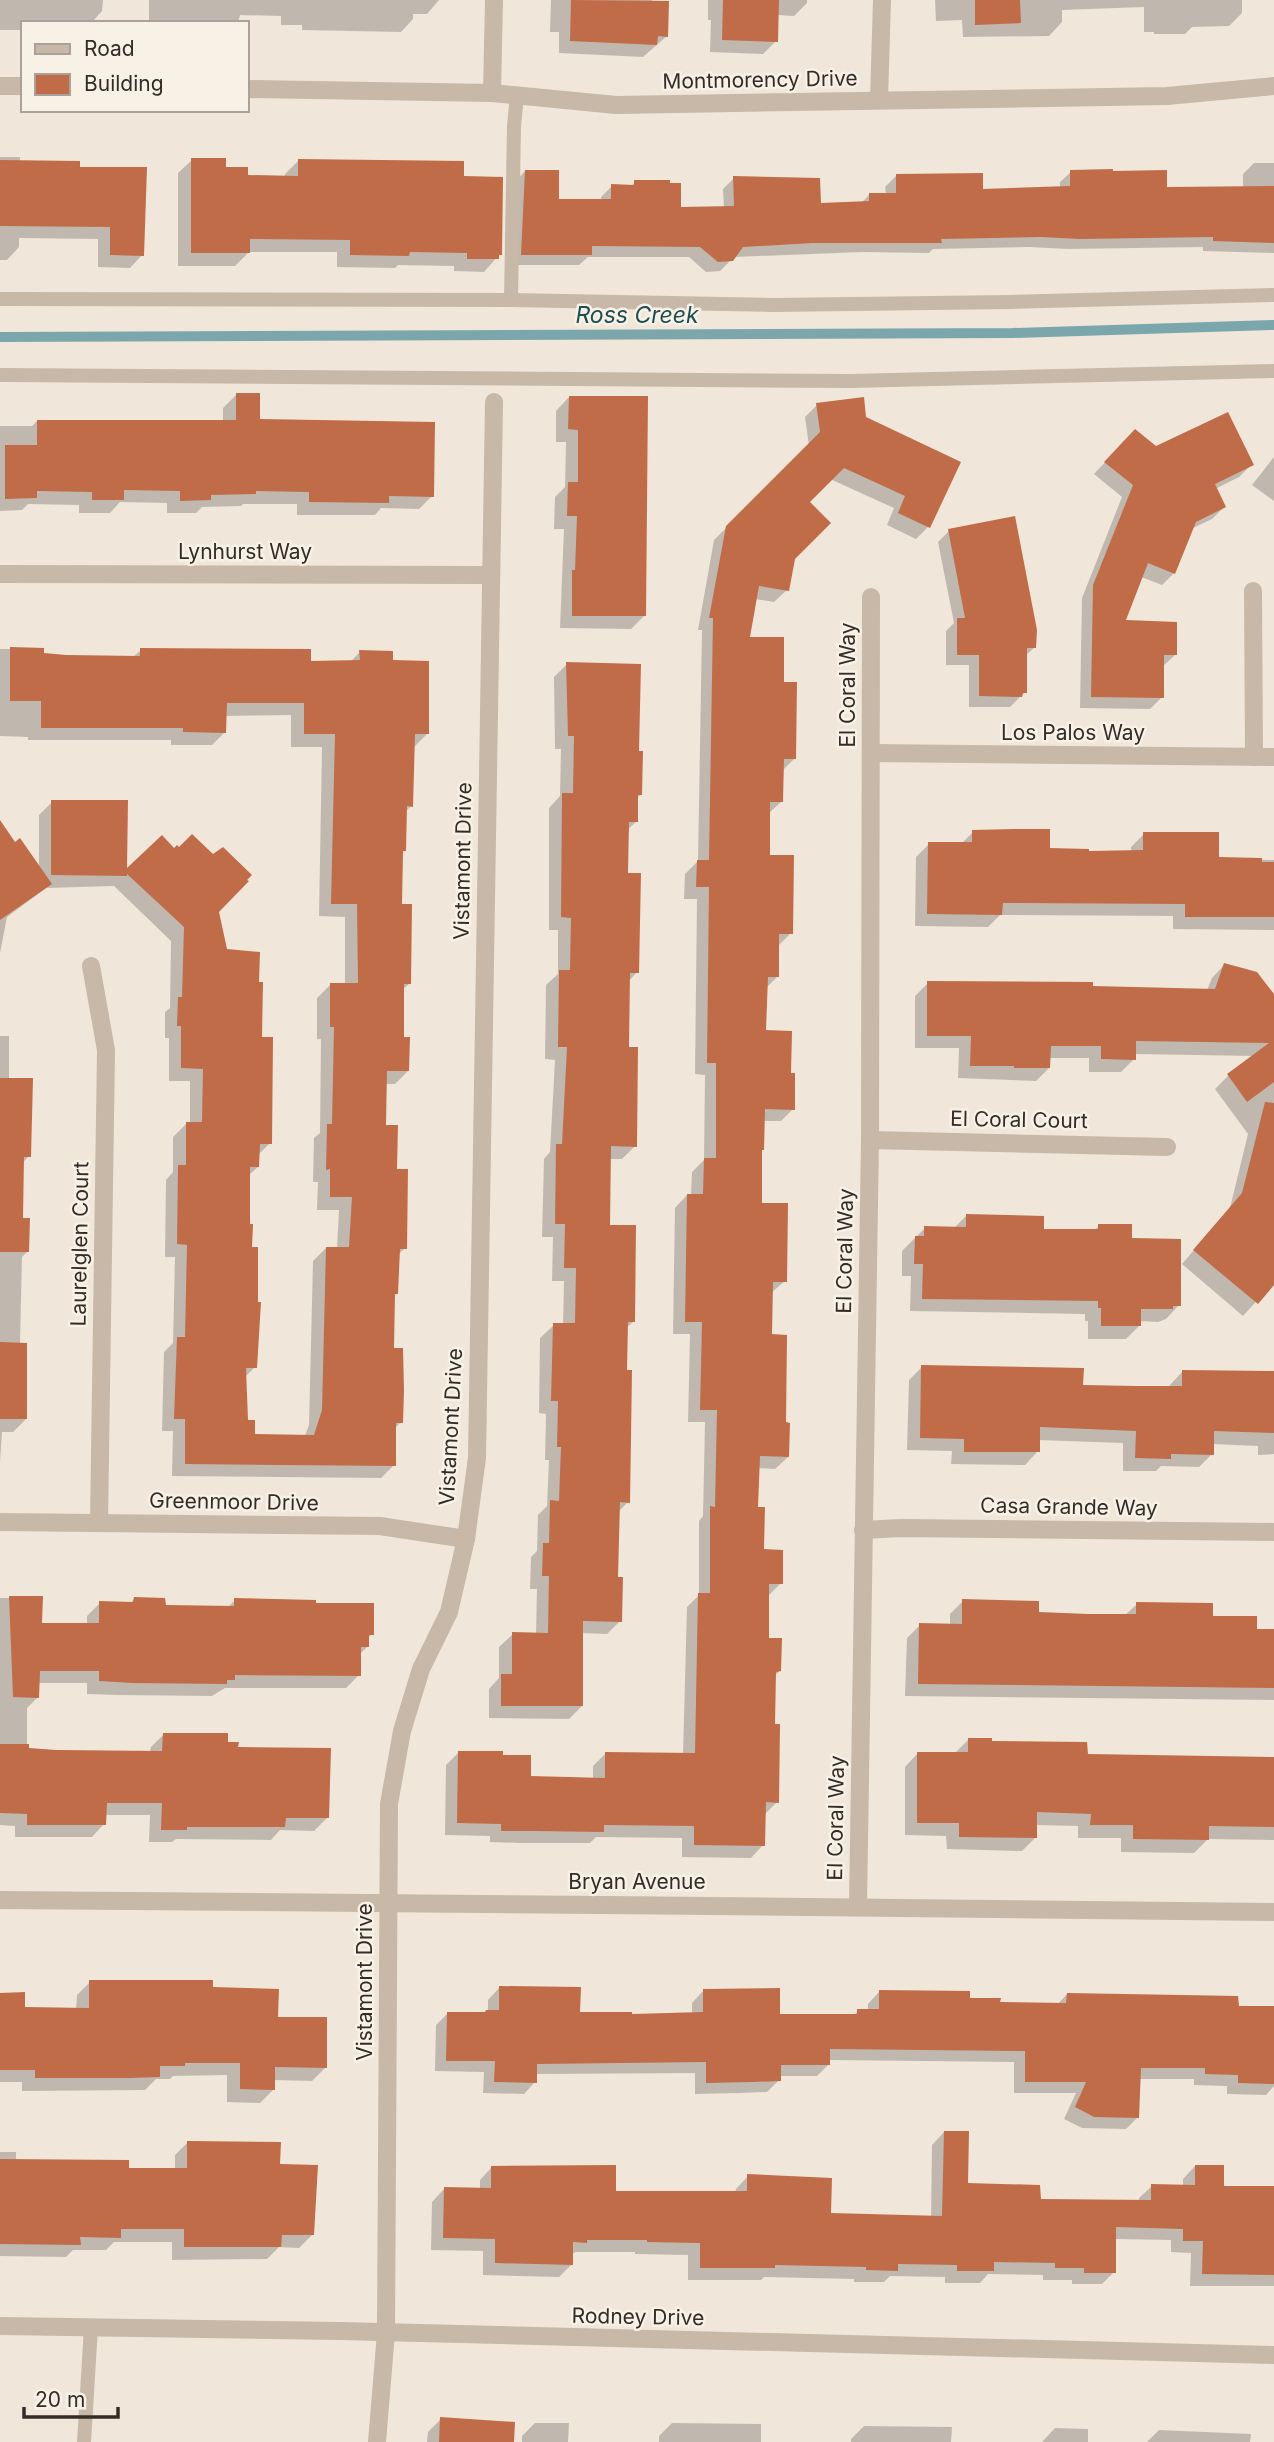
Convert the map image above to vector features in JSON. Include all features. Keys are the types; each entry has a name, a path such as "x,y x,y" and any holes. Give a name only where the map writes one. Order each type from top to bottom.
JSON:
{"street":[{"path":"492,93 494,0"},
{"path":"879,100 882,0"},
{"path":"0,86 21,86"},
{"name":"Montmorency Drive","path":"248,89 492,93 616,105 1167,96 1274,86"},
{"name":"Vistamont Drive","path":"377,2442 386,2333 389,1804 402,1731 421,1669 449,1612 466,1539 477,1444 494,402"},
{"name":"Lynhurst Way","path":"0,574 490,575"},
{"path":"1254,591 1254,757"},
{"name":"El Coral Way","path":"858,1906 870,1140 871,597"},
{"name":"Los Palos Way","path":"872,753 1274,757"},
{"name":"Laurelglen Court","path":"91,966 106,1050 99,1523"},
{"name":"El Coral Court","path":"870,1140 1167,1147"},
{"name":"Greenmoor Drive","path":"0,1522 380,1526 466,1539"},
{"name":"Casa Grande Way","path":"863,1530 901,1528 1274,1532"},
{"name":"Bryan Avenue","path":"0,1900 1274,1912"},
{"name":"Rodney Drive","path":"0,2326 1274,2355"}],"lane":[{"path":"511,300 514,126 517,96"},
{"path":"0,299 511,300 774,305 1274,296"},
{"path":"0,375 850,381 1274,371"},
{"path":"84,2442 91,2327"}],"building":[{"path":"571,0 669,1 668,37 658,36 657,45 570,41"},
{"path":"723,0 779,0 778,42 722,40"},
{"path":"975,0 1020,0 1021,23 975,25"},
{"path":"191,158 226,158 226,167 248,167 248,175 298,176 298,159 464,161 464,176 503,177 502,255 499,255 499,259 467,259 467,253 350,255 350,240 250,239 250,253 191,253"},
{"path":"0,160 80,161 80,167 147,167 144,256 110,255 110,227 0,226"},
{"path":"525,170 559,170 559,199 611,199 611,184 634,185 634,180 670,180 670,183 681,183 681,207 734,206 733,176 820,178 821,203 869,201 869,193 896,193 896,174 983,173 983,189 1070,186 1070,170 1167,170 1167,187 1274,186 1274,243 1213,241 1213,237 1041,237 941,239 942,243 812,243 743,247 733,261 718,262 700,247 592,246 592,255 521,255"},
{"path":"236,393 260,393 260,419 435,422 434,497 389,496 389,503 309,502 309,492 256,491 256,494 211,495 211,500 180,501 180,491 124,490 124,500 92,500 92,492 37,491 37,498 5,499 5,445 37,445 37,420 236,420"},
{"path":"569,396 648,396 646,616 572,616 572,570 575,570 577,516 567,516 568,482 578,482 578,430 568,429"},
{"path":"864,397 866,417 961,462 930,528 898,513 905,496 844,468 810,502 831,523 795,559 789,591 759,586 750,637 784,637 784,682 797,682 796,759 784,759 783,802 770,802 770,855 794,855 793,934 779,934 779,977 768,977 766,1030 792,1031 791,1073 795,1073 795,1110 765,1109 762,1150 762,1203 788,1203 787,1282 773,1282 772,1334 787,1335 786,1422 790,1423 789,1457 760,1456 758,1507 765,1507 764,1549 783,1550 783,1584 769,1584 769,1638 782,1638 781,1671 776,1672 775,1724 780,1724 779,1803 766,1802 765,1846 694,1845 694,1826 604,1825 604,1832 501,1831 501,1824 457,1823 458,1751 503,1751 503,1755 531,1755 531,1776 605,1778 605,1752 695,1753 698,1593 710,1593 710,1506 715,1507 717,1410 700,1410 702,1322 685,1322 687,1194 703,1194 704,1158 716,1158 716,1063 707,1063 709,887 696,887 697,860 709,860 713,618 709,618 726,526 820,432 816,403"},
{"path":"1228,412 1254,465 1215,484 1226,507 1196,522 1175,574 1148,563 1126,620 1177,622 1177,655 1164,655 1164,698 1091,697 1093,585 1133,485 1104,462 1135,429 1156,446"},
{"path":"1015,516 1037,630 1036,648 1027,648 1027,693 1023,693 1022,697 979,696 979,655 957,655 957,618 965,618 948,529"},
{"path":"10,647 44,648 44,653 66,655 140,656 140,648 311,649 311,661 360,660 359,650 393,651 393,660 429,661 429,734 415,734 413,807 407,806 406,851 403,851 402,904 412,904 411,984 404,984 404,1037 410,1037 409,1071 387,1071 386,1125 398,1125 397,1169 408,1169 407,1249 400,1249 398,1294 395,1294 394,1348 403,1348 404,1390 403,1423 396,1423 396,1466 185,1464 185,1419 174,1419 177,1337 185,1337 187,1245 177,1244 178,1165 186,1165 186,1122 202,1122 203,1069 181,1068 181,1026 177,1026 178,997 182,997 184,927 127,874 51,875 51,800 128,800 127,868 162,835 174,848 177,845 179,847 192,834 213,854 223,847 252,875 219,912 227,949 260,952 259,982 263,982 262,1037 273,1037 272,1144 260,1144 259,1167 250,1167 250,1224 253,1224 252,1247 258,1247 258,1302 261,1302 257,1368 246,1368 248,1420 255,1420 255,1434 314,1435 322,1410 326,1247 349,1247 352,1197 330,1197 330,1169 326,1170 327,1124 332,1124 334,1027 330,1027 330,983 358,983 357,904 331,904 335,734 304,734 304,703 227,703 226,733 183,732 183,728 41,728 41,701 10,701"},
{"path":"566,662 641,664 639,751 643,751 642,795 638,795 638,822 629,822 628,873 641,873 639,973 630,973 629,1047 638,1047 637,1147 611,1146 610,1225 636,1225 635,1322 628,1322 627,1370 632,1370 630,1503 620,1502 618,1577 623,1577 622,1622 583,1621 583,1706 501,1706 501,1674 512,1674 512,1632 548,1633 549,1576 542,1576 543,1543 549,1543 550,1500 559,1501 561,1447 557,1447 558,1401 551,1401 553,1323 575,1323 576,1268 564,1268 565,1224 555,1224 556,1144 562,1144 567,1047 558,1047 559,970 570,970 571,918 561,917 562,793 573,793 574,736 568,736"},
{"path":"0,820 15,842 20,838 52,884 0,920"},
{"path":"1050,829 1050,848 1089,851 1143,850 1143,832 1219,832 1219,857 1262,858 1262,862 1274,862 1274,917 1185,917 1185,904 1003,903 1002,915 927,914 928,842 972,842 972,830"},
{"path":"1224,963 1257,972 1274,994 1274,1082 1247,1102 1227,1074 1269,1043 1136,1041 1136,1060 1101,1059 1101,1046 1051,1046 1050,1068 1014,1068 970,1066 971,1036 927,1036 927,981 1093,982 1093,986 1215,989"},
{"path":"0,1078 33,1078 31,1157 24,1157 23,1218 30,1218 29,1252 0,1252"},
{"path":"1265,1102 1274,1103 1274,1285 1258,1304 1193,1250 1242,1193"},
{"path":"966,1214 1044,1216 1044,1229 1098,1229 1098,1224 1132,1224 1132,1238 1181,1239 1181,1306 1173,1306 1173,1309 1141,1309 1141,1326 1101,1326 1101,1308 1098,1308 1098,1301 922,1299 923,1264 914,1264 915,1236 924,1236 924,1226 966,1227"},
{"path":"0,1342 27,1343 27,1419 0,1419"},
{"path":"921,1365 1084,1368 1083,1385 1136,1386 1182,1386 1182,1370 1274,1371 1274,1433 1214,1431 1214,1455 1171,1454 1171,1459 1135,1458 1136,1431 1040,1427 1040,1452 964,1452 964,1439 920,1438"},
{"path":"9,1596 43,1596 42,1623 99,1623 99,1601 133,1602 134,1597 165,1598 166,1605 234,1606 234,1598 374,1603 374,1635 369,1635 369,1647 361,1647 361,1676 235,1675 235,1680 227,1680 227,1684 132,1683 99,1681 99,1671 40,1671 39,1698 13,1697"},
{"path":"962,1599 1039,1601 1039,1612 1088,1614 1136,1614 1136,1602 1213,1603 1213,1616 1257,1616 1257,1629 1274,1629 1274,1688 918,1684 919,1623 962,1624"},
{"path":"163,1733 228,1733 228,1742 239,1742 238,1747 331,1748 329,1818 286,1818 285,1827 187,1827 187,1830 161,1830 162,1803 107,1803 106,1825 27,1825 27,1814 0,1813 0,1744 29,1744 29,1748 56,1750 162,1751"},
{"path":"968,1738 992,1738 992,1741 1087,1742 1088,1754 1274,1757 1274,1827 1209,1826 1209,1840 1133,1839 1133,1825 1090,1825 1091,1814 1037,1812 1037,1838 959,1837 959,1823 917,1823 917,1752 968,1752"},
{"path":"89,1980 213,1980 213,1987 279,1989 278,2017 327,2017 327,2068 275,2067 275,2090 240,2089 240,2063 160,2066 160,2077 130,2078 35,2078 35,2070 0,2070 0,1993 25,1992 25,2007 89,2008"},
{"path":"499,1986 581,1987 580,2012 632,2014 703,2012 703,1989 780,1988 780,2014 857,2014 857,2009 879,2009 879,1990 970,1991 970,1998 1001,1998 1000,2002 1066,2003 1067,1993 1238,1996 1239,2006 1274,2006 1274,2084 1238,2083 1238,2075 1205,2074 1205,2068 1141,2068 1139,2118 1094,2117 1075,2107 1086,2082 1025,2082 1025,2051 830,2049 830,2065 781,2065 781,2081 706,2083 706,2062 537,2064 537,2083 494,2082 495,2061 446,2061 447,2012 499,2010"},
{"path":"944,2131 969,2131 968,2183 1040,2185 1041,2199 1151,2200 1151,2184 1195,2185 1195,2165 1224,2165 1224,2186 1274,2186 1274,2275 1202,2274 1203,2241 1183,2241 1183,2229 1116,2227 1116,2273 1084,2273 1084,2268 1055,2268 1055,2263 994,2262 994,2271 957,2271 957,2265 898,2264 898,2271 866,2270 866,2267 775,2265 775,2268 700,2268 700,2243 647,2240 573,2242 573,2265 495,2263 495,2239 443,2238 444,2187 491,2188 491,2166 616,2165 616,2191 747,2191 747,2174 832,2178 831,2213 942,2216"},
{"path":"187,2141 281,2142 280,2164 318,2165 314,2235 282,2235 281,2247 184,2247 184,2229 121,2229 121,2238 80,2237 81,2245 0,2244 0,2159 129,2160 129,2168 187,2168"},
{"path":"440,2417 515,2422 514,2442 439,2442"}],"waterway":[{"name":"Ross Creek","path":"0,337 1012,333 1274,325"}]}
